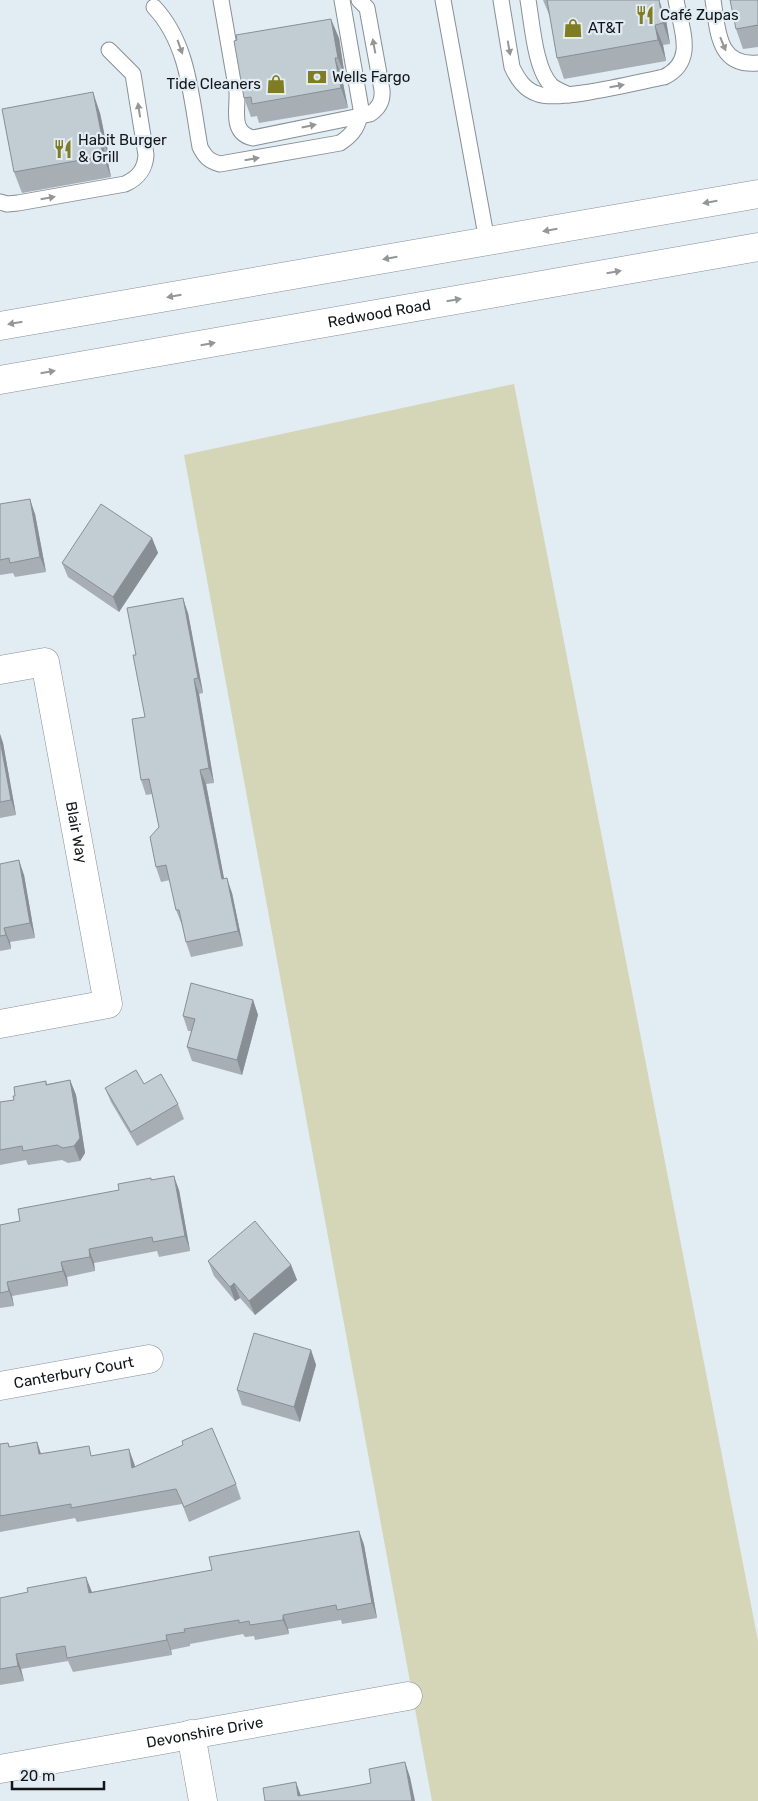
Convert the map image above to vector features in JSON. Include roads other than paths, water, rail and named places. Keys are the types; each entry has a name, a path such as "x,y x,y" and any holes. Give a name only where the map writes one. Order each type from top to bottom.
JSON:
{"main road":[{"path":"0,326 758,194"},
{"name":"Redwood Road","path":"0,380 758,247"},
{"name":"Blair Way","path":"0,670 45,662 108,1004 0,1024"},
{"name":"Canterbury Court","path":"0,1386 149,1359"},
{"name":"Devonshire Drive","path":"0,1769 408,1696"},
{"path":"191,1734 204,1801"}],"lane":[{"path":"221,0 237,92 236,120 241,133 246,137 253,138 370,114 376,109 382,97 367,8 359,0"},
{"path":"154,7 171,28 179,44 184,61 200,147 204,156 220,164 340,143 356,129 361,109 342,0"},
{"path":"443,0 486,241"},
{"path":"501,0 512,67 516,76 522,84 538,94 553,97 664,77 674,72 681,64 685,54 676,0"},
{"path":"528,0 539,63 543,75 552,85 569,95"},
{"path":"713,0 720,41 724,49 737,61 748,64 758,63"},
{"path":"0,202 7,204 18,203 125,184 138,177 146,163 146,155 133,74 109,50"}],"place":[{"name":"Café Zupas","path":"645,15"},
{"name":"AT&T","path":"573,28"},
{"name":"Wells Fargo","path":"317,77"},
{"name":"Tide Cleaners","path":"276,84"},
{"name":"Habit Burger & Grill","path":"63,149"}]}
